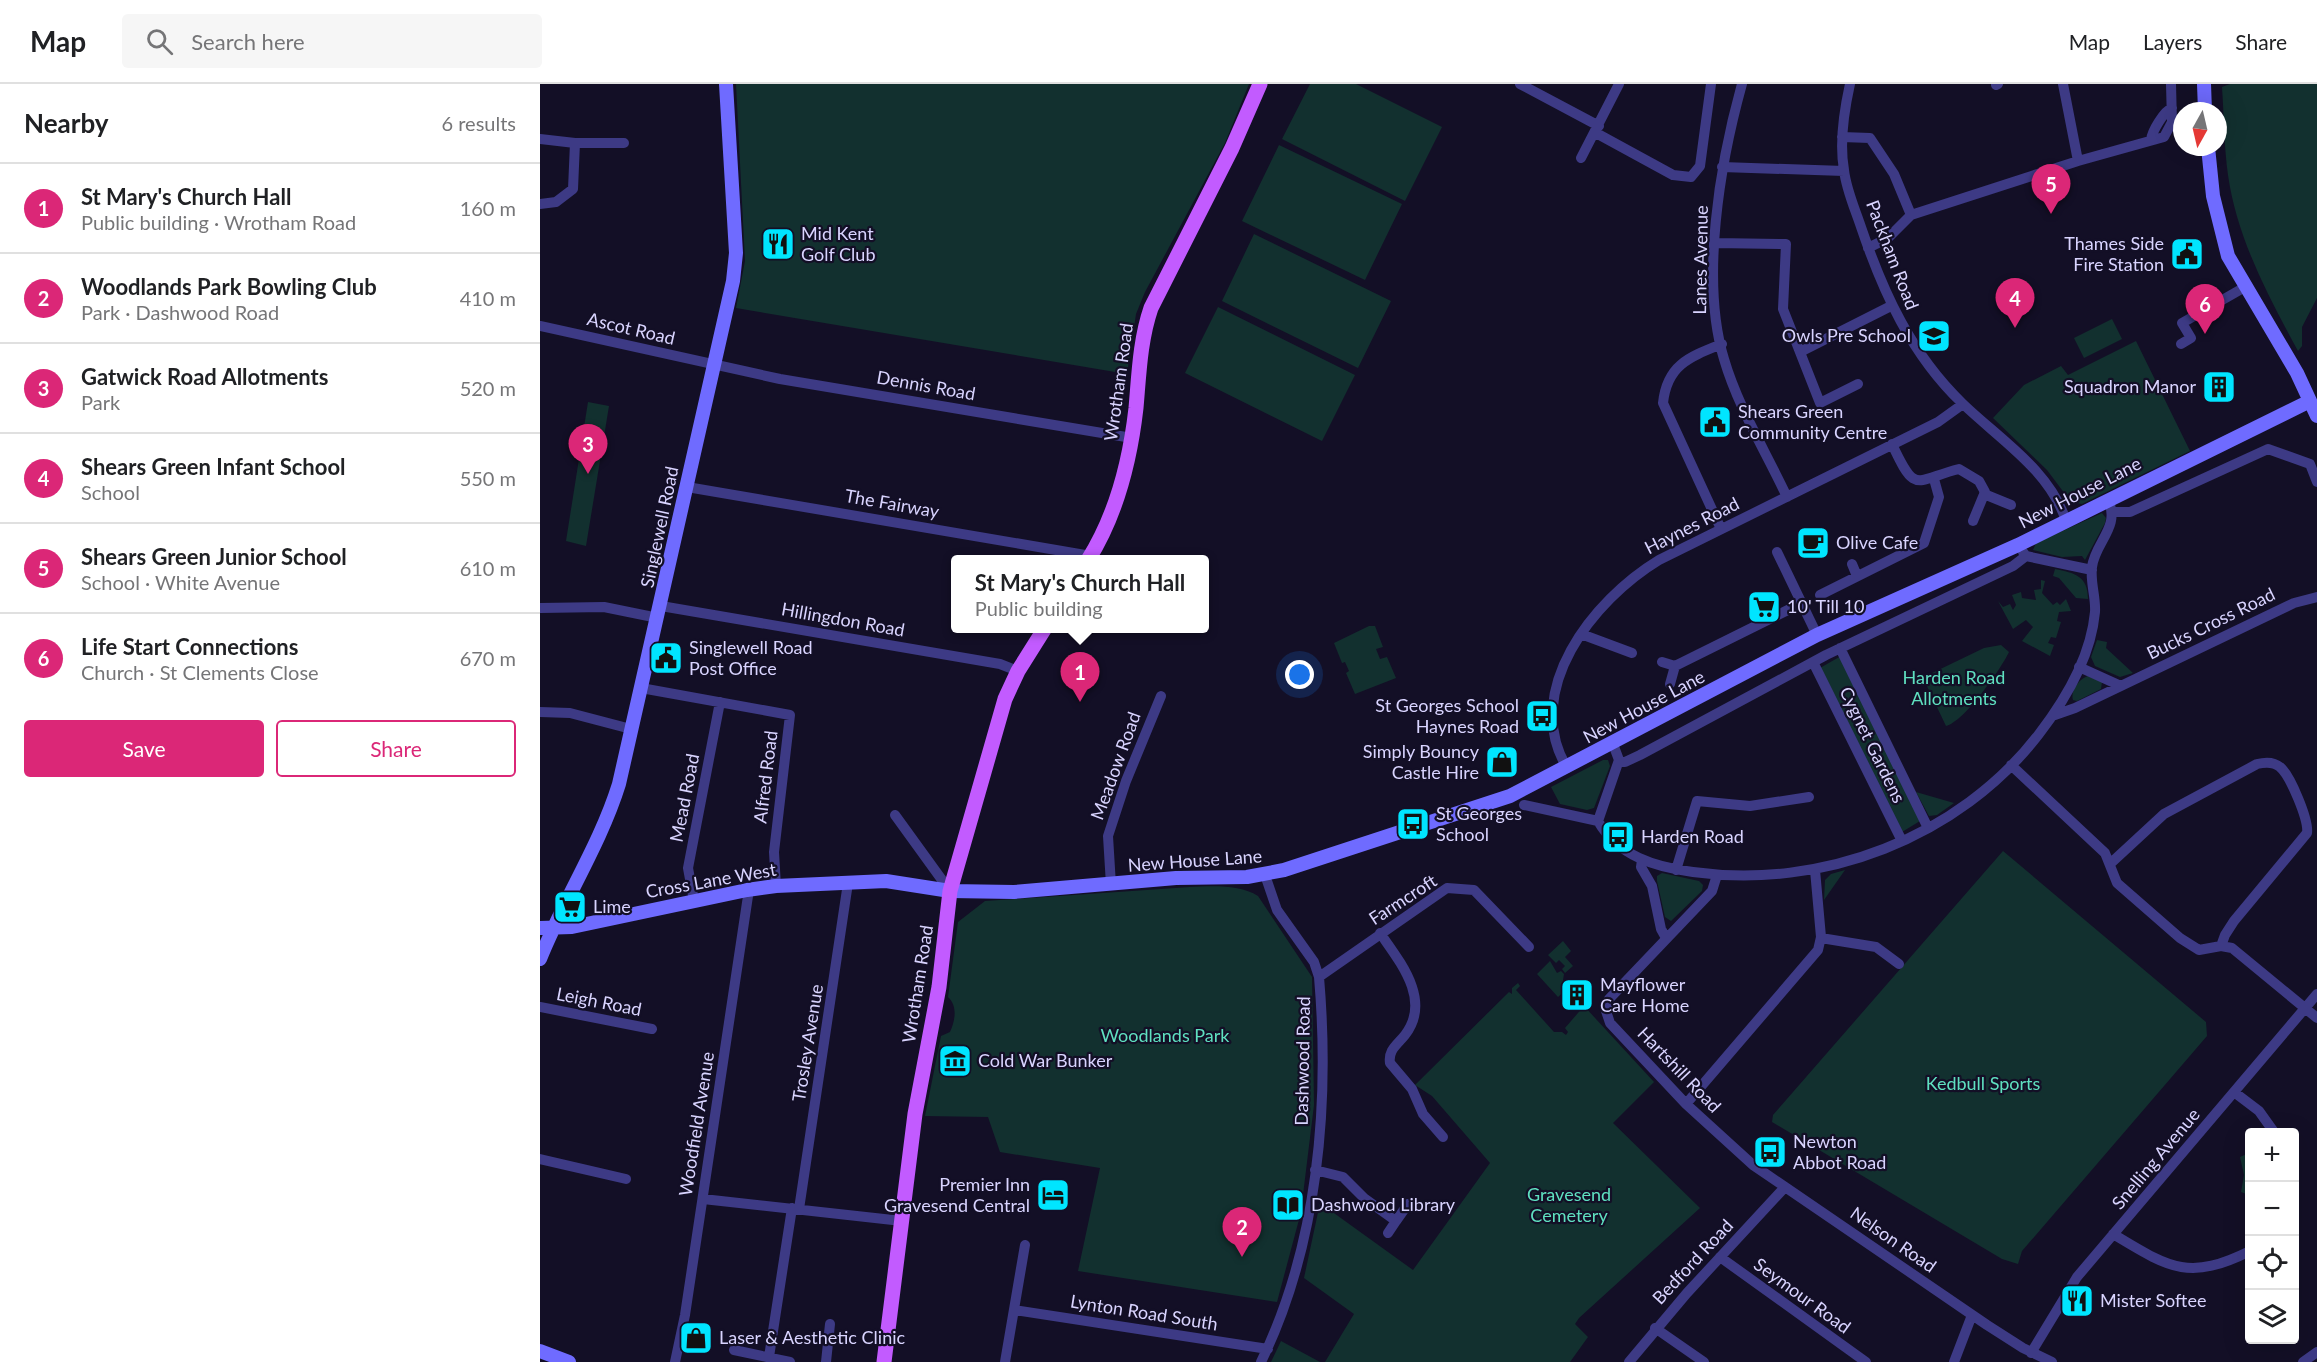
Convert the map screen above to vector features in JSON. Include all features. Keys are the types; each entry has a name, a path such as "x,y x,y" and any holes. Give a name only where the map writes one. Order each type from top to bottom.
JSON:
{"main road":[{"name":"Wrotham Road","path":"1090,555 1119,491 1132,438 1142,349 1151,308 1232,148 1260,84"},
{"name":"Wrotham Road","path":"884,1362 917,1101 939,987 950,891 1005,699 1018,671 1042,633"}],"street":[{"name":"Singlewell Road","path":"540,959 546,928 608,818 659,612 714,366 736,258 726,84"},
{"path":"1520,84 1673,175 1691,177 1700,166 1711,84"},
{"path":"1581,159 1598,130 1619,84"},
{"name":"Lanes Avenue","path":"1742,84 1722,166 1715,243 1714,296 1723,356 1787,496"},
{"name":"Packham Road","path":"1850,84 1842,137 1844,171 1891,306 1918,350 1963,404 2039,474 2053,494 2066,522"},
{"path":"2063,84 2078,161"},
{"path":"1869,248 1888,238 1911,215 2078,161 2151,141 2152,134 2164,115 2172,108 2170,84"},
{"path":"2204,84 2205,102"},
{"path":"1842,137 1870,138 1893,174 1911,215"},
{"path":"540,139 576,144 624,143"},
{"path":"540,204 556,202 573,189 576,144"},
{"path":"2209,156 2213,196 2223,239 2245,287 2297,373 2317,416"},
{"path":"1722,166 1844,171"},
{"path":"1715,243 1786,244 1782,291 1783,309 1820,404 1858,384"},
{"path":"2181,344 2191,338 2182,323 2245,287"},
{"path":"1800,352 1891,306"},
{"name":"Ascot Road","path":"540,326 714,366"},
{"path":"1721,530 1663,403 1666,381 1690,357 1722,344"},
{"name":"Dennis Road","path":"714,366 1132,438"},
{"name":"New House Lane","path":"950,891 1014,892 1176,878 1264,875 1501,800 1613,744 1817,635 2066,522 2111,506 2310,400"},
{"name":"Haynes Road","path":"1567,768 1554,740 1551,707 1562,673 1581,634 1605,603 1632,579 1659,561 1948,416 1963,404"},
{"path":"1892,444 1910,476 1920,481 1934,479 1962,469 1983,485 1984,494 1974,520"},
{"name":"New House Lane","path":"2111,506 2130,512 2268,449 2310,464 2317,482"},
{"path":"1820,595 1924,543 1939,497 1934,479"},
{"name":"The Fairway","path":"687,487 1072,555"},
{"path":"1984,494 2011,505"},
{"path":"1524,805 1598,821 1621,849 1642,860 1676,870 1717,875 1767,876 1815,870 1871,854 1928,828 1972,800 2011,765 2052,716 2079,667 2094,621 2095,592 2092,570 2094,558 2112,521 2111,506"},
{"path":"1777,552 1817,635"},
{"name":"New House Lane","path":"1619,762 1624,763 1640,755 1840,648 2020,563 2024,554 2092,570"},
{"path":"1852,564 1857,576"},
{"name":"Bucks Cross Road","path":"2052,716 2058,716 2294,603 2317,597"},
{"path":"1662,662 1675,666 1802,603"},
{"name":"Hillingdon Road","path":"540,608 608,607 659,612 1000,664 1018,671"},
{"path":"1581,634 1632,653"},
{"name":"Cygnet Gardens","path":"1840,648 1928,828"},
{"name":"Cygnet Gardens","path":"1814,662 1902,841"},
{"path":"1670,684 1675,666"},
{"path":"2079,667 2121,686"},
{"name":"Alfred Road","path":"641,688 790,715 774,852 776,886"},
{"name":"Meadow Road","path":"1111,885 1108,836 1126,781 1161,696"},
{"name":"Mead Road","path":"694,901 688,868 720,702"},
{"path":"540,712 570,713 631,729"},
{"path":"1598,821 1619,762 1613,744"},
{"path":"2111,863 2168,812 2257,764 2271,763 2280,767 2305,815 2307,833 2234,921 2221,946"},
{"path":"2011,765 2105,853 2111,863 2116,883 2190,945 2201,950 2221,946 2236,951 2317,1018"},
{"path":"1676,870 1697,801 1750,806 1809,797"},
{"path":"895,815 950,891"},
{"path":"1642,860 1641,867 1653,891 1660,929 1666,938"},
{"path":"1686,1104 1819,949 1821,938 1815,870"},
{"name":"Dashwood Road","path":"1262,1362 1292,1282 1315,1170 1323,1091 1319,977 1314,962 1277,910 1264,875"},
{"name":"Hartshill Road","path":"1717,875 1712,891 1609,999 1606,1016 1686,1104 1753,1165"},
{"name":"Cross Lane West","path":"546,928 582,925 776,886 886,881 950,891"},
{"name":"Trosley Avenue","path":"769,1357 842,933 848,883"},
{"name":"Farmcroft","path":"1319,977 1447,888 1474,890 1529,946"},
{"name":"Woodfield Avenue","path":"675,1362 702,1199 748,896 747,890"},
{"path":"1380,933 1408,975 1415,996 1412,1023 1391,1051 1390,1063 1412,1089 1423,1114 1443,1137"},
{"path":"1821,938 1876,947 1899,964"},
{"name":"Snelling Avenue","path":"2031,1353 2067,1290 2317,994"},
{"name":"Leigh Road","path":"540,1007 652,1029"},
{"path":"2234,1092 2259,1111 2271,1128"},
{"path":"540,1159 626,1179"},
{"name":"Nelson Road","path":"1753,1165 1972,1315 2031,1353 2052,1362"},
{"path":"1315,1170 1342,1177 1364,1198 1396,1221"},
{"name":"Bedford Road","path":"1629,1362 1655,1328 1785,1187"},
{"path":"702,1199 902,1221"},
{"path":"1388,1233 1408,1204"},
{"path":"2114,1234 2163,1264 2196,1269 2227,1263 2245,1254"},
{"path":"1005,1362 1025,1245"},
{"name":"Seymour Road","path":"1720,1257 1866,1362"},
{"name":"Lynton Road South","path":"1014,1310 1268,1349"},
{"path":"1954,1362 1972,1315"},
{"path":"826,1362 830,1324"},
{"path":"1655,1328 1704,1362"},
{"path":"540,1351 570,1362"},
{"path":"2303,1362 2317,1352"},
{"path":"739,1354 790,1362"}],"green space":[{"name":"Mid Kent Golf Club","path":"736,84 1249,84 1225,143 1145,292 1136,314 1127,374 736,308 745,261"},
{"path":"1310,84 1356,84 1442,127 1405,201 1282,139"},
{"path":"2230,84 2317,84 2317,298 2302,327 2302,346 2298,351 2255,266 2232,198 2226,156 2227,102 2223,102 2222,87"},
{"path":"1279,145 1402,204 1365,280 1242,221"},
{"path":"1254,234 1391,301 1358,368 1222,301"},
{"path":"1218,307 1355,375 1322,441 1185,373"},
{"path":"2112,319 2122,339 2084,358 2074,338"},
{"path":"2136,341 2190,451 2082,504 2071,502 2047,470 1993,418 2024,385 2061,366 2068,375"},
{"path":"588,402 609,406 586,546 566,541"},
{"path":"2102,513 2106,518 2105,523 2085,560 2082,556 2062,557 2033,550 2036,543"},
{"path":"2055,569 2069,572 2083,580 2088,599 2076,598 2059,578 2053,576"},
{"path":"2041,580 2045,581 2042,593 2053,605 2057,602 2060,605 2066,599 2071,611 2059,612 2057,621 2061,622 2056,638 2051,637 2048,643 2054,645 2050,656 2022,641 2033,627 2026,620 2013,629 1998,601 2003,607 2010,604 2013,610 2016,605 2012,595 2021,592 2022,598 2036,600 2034,590 2041,589"},
{"path":"1369,626 1375,626 1383,647 1376,649 1380,659 1387,657 1396,678 1355,694 1346,673 1349,671 1345,662 1342,663 1334,643"},
{"path":"2097,640 2107,642 2106,648 2133,673 2120,677 2095,666 2091,657"},
{"name":"Harden Road Allotments","path":"2001,645 2009,652 1998,670 1972,705 1954,722 1946,726 1925,682 1928,675 1984,648"},
{"path":"1841,656 1920,821 1902,832 1820,668"},
{"path":"2088,676 2102,682 2101,689 2077,701 2073,700 2076,686"},
{"path":"1603,760 1608,760 1610,766 1594,808 1587,810 1560,804 1551,787"},
{"path":"1916,792 1954,803 1937,815 1929,816"},
{"name":"Kedbull Sports","path":"2003,851 2206,1022 2207,1036 2022,1251 2018,1264 2002,1259 1772,1122 1773,1115"},
{"path":"1845,870 1824,900 1825,880 1831,874"},
{"path":"1662,873 1699,881 1703,885 1702,891 1671,921 1665,917 1657,881 1657,876"},
{"name":"Woodlands Park","path":"1216,886 1243,889 1258,896 1312,977 1314,1105 1302,1203 1280,1200 1279,1208 1301,1212 1277,1302 1078,1271 1100,1168 1000,1152 988,1117 925,1116 941,1036 950,1032 954,1018 953,1005 948,997 958,922 985,901"},
{"path":"1563,941 1571,951 1565,957 1573,966 1565,973 1562,969 1565,966 1559,960 1556,963 1548,955"},
{"path":"1550,961 1557,973 1561,971 1564,974 1563,980 1570,986 1558,997 1537,974"},
{"name":"Gravesend Cemetery","path":"1518,983 1520,986 1516,990 1554,1032 1562,1032 1566,1035 1568,1032 1565,1028 1584,1006 1654,1082 1613,1123 1700,1208 1579,1318 1575,1324 1588,1337 1570,1362 1325,1362 1354,1314 1304,1278 1320,1203 1413,1270 1490,1163 1432,1096 1415,1085 1509,992 1512,994 1512,988"},
{"path":"2245,1155 2245,1194 2241,1192 2244,1175 2240,1157"},
{"path":"1281,1341 1320,1362 1271,1362"}],"place":[{"name":"Shears Green Junior School","path":"2051,214"},
{"name":"Mid Kent Golf Club","path":"778,244"},
{"name":"Thames Side Fire Station","path":"2187,254"},
{"name":"Shears Green Infant School","path":"2015,328"},
{"name":"Life Start Connections","path":"2205,334"},
{"name":"Owls Pre School","path":"1934,336"},
{"name":"Squadron Manor","path":"2219,387"},
{"name":"Shears Green Community Centre","path":"1715,422"},
{"name":"Gatwick Road Allotments","path":"588,474"},
{"name":"Olive Cafe","path":"1813,543"},
{"name":"10' Till 10","path":"1764,607"},
{"name":"Singlewell Road Post Office","path":"666,658"},
{"name":"St Mary's Church Hall","path":"1080,702"},
{"name":"St Georges School Haynes Road","path":"1542,716"},
{"name":"Simply Bouncy Castle Hire","path":"1502,762"},
{"name":"St Georges School","path":"1413,824"},
{"name":"Harden Road","path":"1618,837"},
{"name":"Lime","path":"570,907"},
{"name":"Mayflower Care Home","path":"1577,995"},
{"name":"Cold War Bunker","path":"955,1061"},
{"name":"Newton Abbot Road","path":"1770,1152"},
{"name":"Premier Inn Gravesend Central","path":"1053,1195"},
{"name":"Dashwood Library","path":"1288,1205"},
{"name":"Woodlands Park Bowling Club","path":"1242,1257"},
{"name":"Mister Softee","path":"2077,1301"},
{"name":"Laser & Aesthetic Clinic","path":"696,1338"}]}
